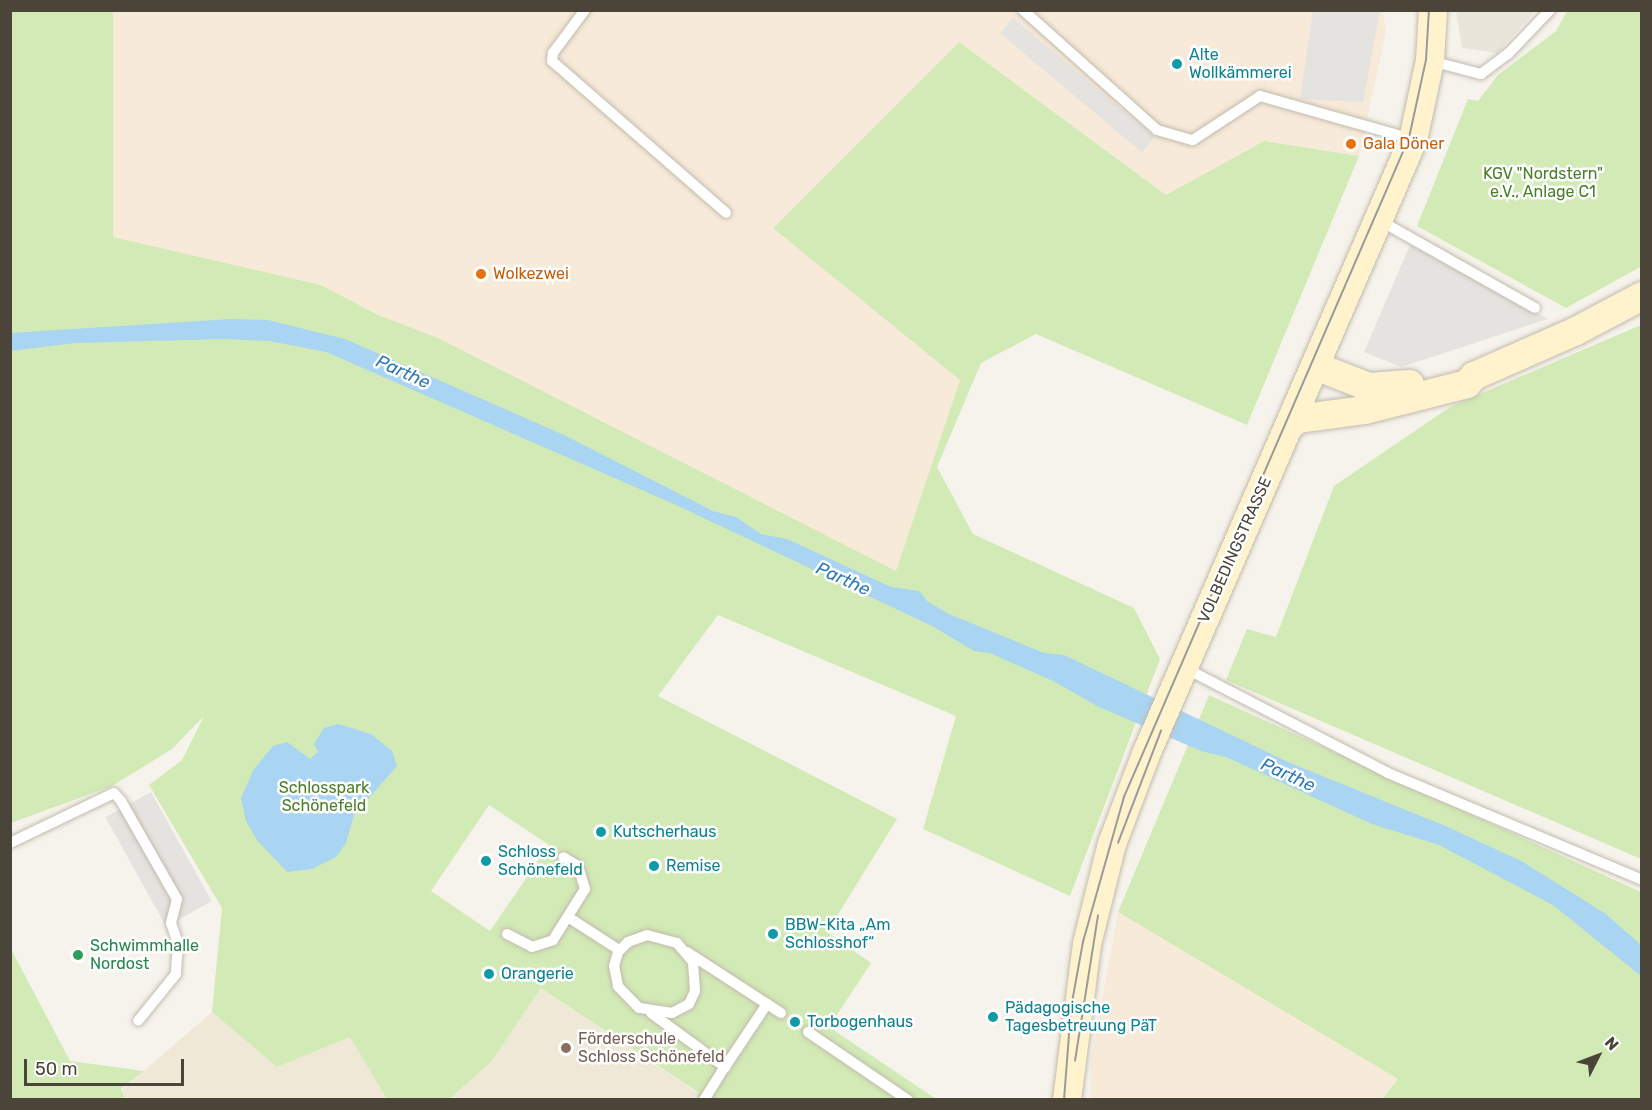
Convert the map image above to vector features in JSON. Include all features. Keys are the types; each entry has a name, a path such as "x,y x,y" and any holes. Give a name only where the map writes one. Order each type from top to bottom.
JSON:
{"main road":[{"name":"VOLBEDINGSTRASSE","path":"1067,1100 1076,1007 1099,892 1128,799 1413,140 1430,61 1433,10"},
{"path":"1289,427 1297,419 1365,410 1467,384 1474,376 1576,332 1641,296"},
{"path":"1315,366 1380,389 1462,372 1474,376"}],"lane":[{"path":"585,10 553,53 552,61 726,213"},
{"path":"1023,10 1157,130 1193,140 1260,96 1413,140"},
{"path":"1430,61 1481,74 1508,54 1550,10"},
{"path":"1378,220 1535,308"},
{"path":"1184,668 1389,773 1641,880"},
{"path":"10,843 114,793 121,801 177,899 171,923 178,943 176,974 138,1021"},
{"path":"507,934 524,945 539,947 553,940 583,895 585,881 578,867 563,857"},
{"path":"568,917 619,950"},
{"path":"725,1067 651,1012 630,1002 618,986 614,966 619,950 637,938 657,935 781,1013"},
{"path":"651,1012 672,1013 692,999 696,973 687,952"},
{"path":"704,1100 767,1004"},
{"path":"808,1032 908,1100"}],"shaded area":[{"path":"1383,10 1386,32 1359,156 1264,141 1166,195 959,42 773,227 960,380 896,572 438,338 378,315 321,285 113,237 113,11"},
{"path":"1456,10 1535,11 1497,53 1462,48"},
{"path":"1313,11 1380,11 1363,102 1300,99"},
{"path":"1013,18 1155,137 1142,152 1000,33"},
{"path":"1410,245 1548,319 1401,367 1364,352"},
{"path":"151,792 212,901 166,927 106,817"},
{"path":"1118,912 1398,1079 1382,1099 1090,1100 1091,1059"},
{"name":"Förderschule Schloss Schönefeld","path":"541,988 699,1094 695,1100 450,1100 491,1062"},
{"path":"212,1012 277,1067 350,1037 387,1099 127,1100 122,1090"}],"green space":[{"name":"Schlosspark Schönefeld","path":"11,11 113,11 113,237 321,285 378,315 438,338 896,571 960,380 773,228 959,42 1166,195 1264,141 1359,156 1247,425 1036,334 981,363 937,467 973,534 1134,608 1160,659 1070,896 923,829 956,716 718,615 658,696 897,819 827,932 871,963 829,1027 936,1099 695,1099 699,1093 541,988 491,1062 450,1099 387,1099 350,1037 277,1067 212,1012 222,908 149,785 182,760 204,716 172,749 112,786 11,823","holes":["489,805 549,845 490,931 431,891"]},
{"name":"KGV \"Nordstern\" e.V., Anlage C1","path":"1567,11 1641,11 1642,266 1566,308 1417,226 1468,99 1478,101 1498,75 1556,31"},
{"path":"1641,325 1641,859 1226,680 1247,629 1276,637 1334,486 1450,407"},
{"path":"1209,695 1641,892 1641,1099 1382,1099 1398,1079 1118,912"},
{"path":"10,947 70,1061 144,1071 121,1089 126,1099 11,1099"}],"water":[{"name":"Parthe","path":"232,319 268,320 345,339 564,435 713,511 736,517 761,534 787,539 891,587 919,591 928,602 949,614 1044,653 1064,655 1288,762 1450,828 1521,861 1606,914 1642,946 1641,976 1553,905 1439,845 1372,824 1226,757 1201,751 1097,706 1053,681 990,653 974,651 932,626 674,504 326,352 269,341 224,339 75,343 11,351 10,333"},
{"path":"338,724 371,734 392,751 397,766 354,815 346,843 336,857 312,869 287,872 257,840 246,821 241,798 254,769 273,746 287,742 310,759 318,752 314,744 324,728"}],"tram line":[{"path":"1064,1100 1071,1008 1083,942 1124,797 1409,138 1426,60 1429,10"},
{"path":"1118,843 1161,731"},
{"path":"1075,1061 1098,916"}],"place":[{"name":"Alte Wollkämmerei","path":"1177,64"},
{"name":"Gala Döner","path":"1351,144"},
{"name":"Wolkezwei","path":"481,274"},
{"name":"Kutscherhaus","path":"601,832"},
{"name":"Schloss Schönefeld","path":"486,861"},
{"name":"Remise","path":"654,866"},
{"name":"BBW-Kita „Am Schlosshof“","path":"773,934"},
{"name":"Schwimmhalle Nordost","path":"78,955"},
{"name":"Orangerie","path":"489,974"},
{"name":"Pädagogische Tagesbetreuung PäT","path":"993,1017"},
{"name":"Torbogenhaus","path":"795,1022"},
{"name":"Förderschule Schloss Schönefeld","path":"566,1048"}]}
